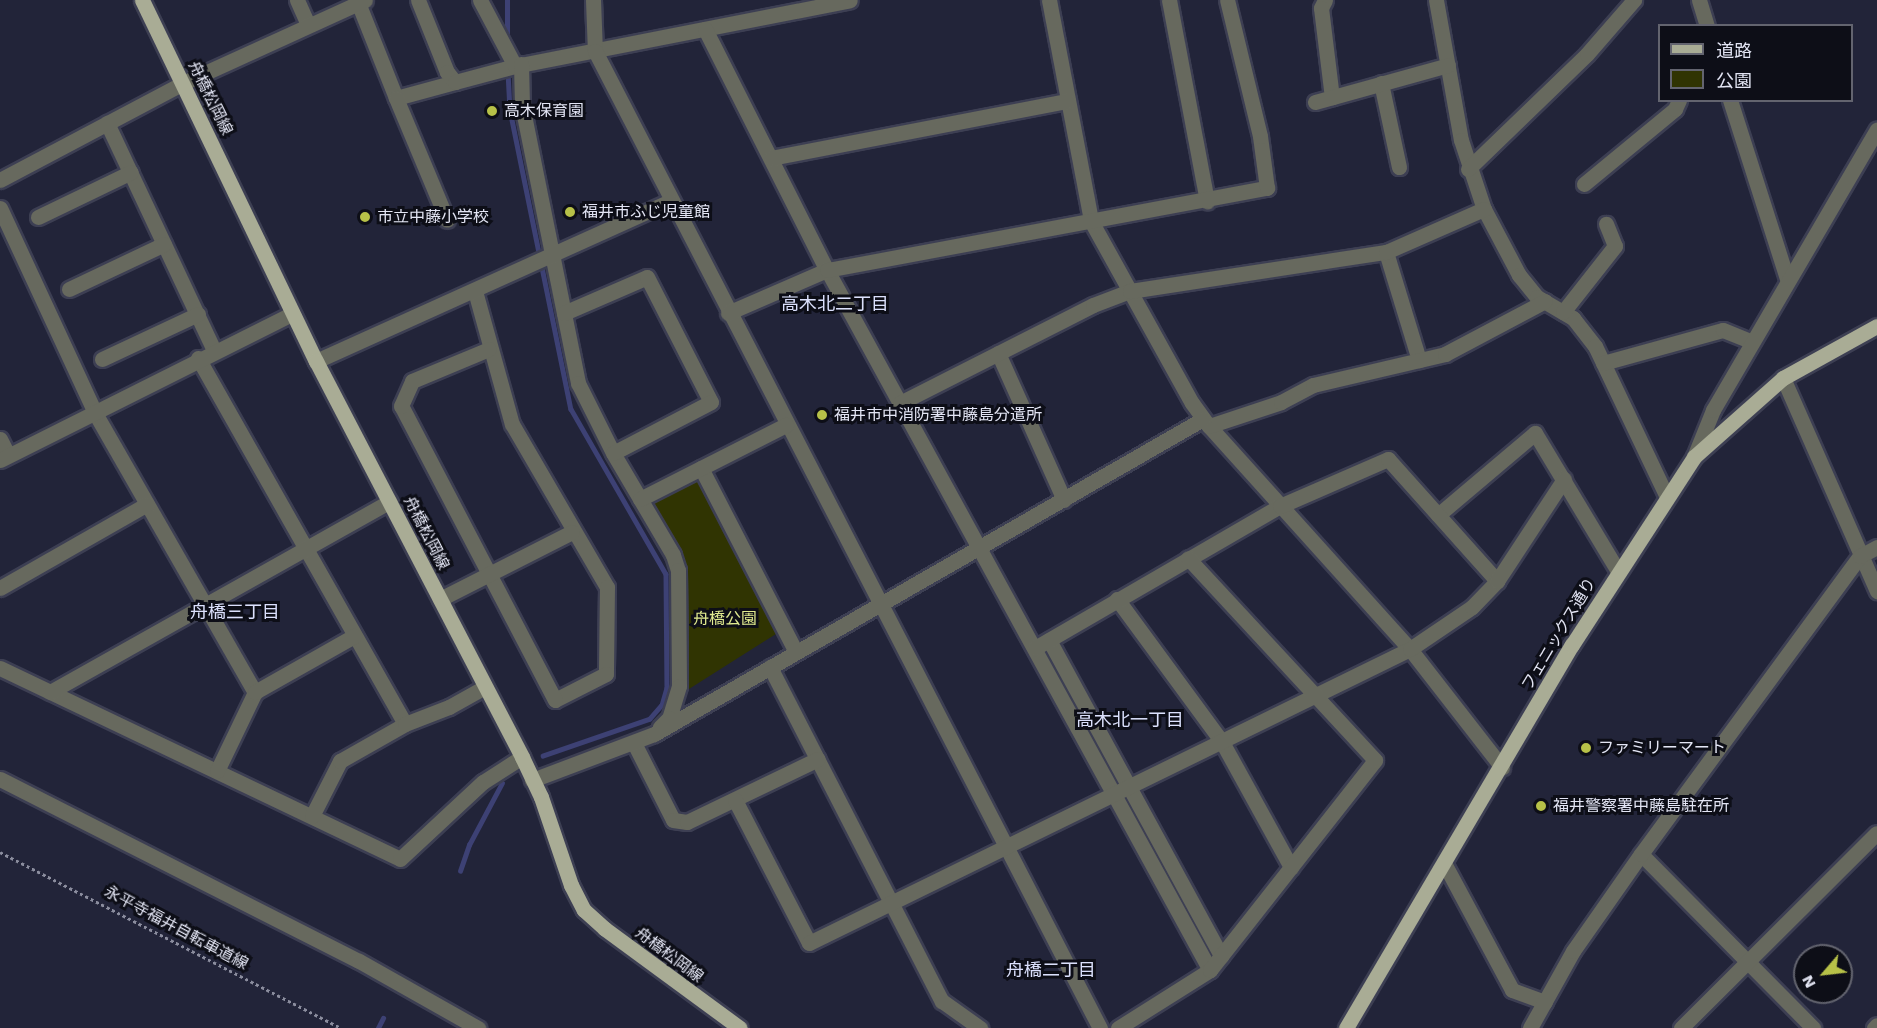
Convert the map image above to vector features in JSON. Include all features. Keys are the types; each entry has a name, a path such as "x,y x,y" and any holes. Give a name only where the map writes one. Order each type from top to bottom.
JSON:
{"main road":[{"name":"舟橋松岡線","path":"142,0 292,314 522,757 571,885 584,910 605,930 738,1028"},
{"name":"フェニックス通り","path":"1346,1028 1618,571 1694,457 1783,378 1877,326"}],"street":[{"path":"297,0 308,25"},
{"path":"417,0 447,72 455,82"},
{"path":"480,0 518,65 522,105 578,383 613,453 674,555 678,570 679,687 669,717 654,734"},
{"path":"593,0 595,51 728,314 1100,1028"},
{"path":"396,98 518,65 830,2 850,0"},
{"path":"1049,0 1091,220 1206,423 1410,649 1502,766"},
{"path":"1168,0 1207,201"},
{"path":"728,314 827,270 1268,188 1260,136 1227,0"},
{"path":"1325,0 1321,8 1332,97"},
{"path":"1436,0 1468,169 1484,209 1519,275 1545,301 1573,318 1603,363 1667,497"},
{"path":"1468,169 1587,54 1634,0"},
{"path":"1699,0 1706,24"},
{"path":"0,180 183,83 360,1 396,98 447,220"},
{"path":"705,29 827,270 1210,970"},
{"path":"1315,102 1448,65"},
{"path":"1382,83 1399,167"},
{"path":"771,158 1068,101"},
{"path":"1584,184 1676,109 1678,102"},
{"path":"1731,102 1787,279"},
{"path":"107,123 214,350"},
{"path":"1694,457 1713,410 1787,279 1877,129"},
{"path":"38,217 131,172"},
{"path":"316,361 671,201"},
{"path":"0,208 95,413 255,692"},
{"path":"900,403 1093,305 1130,291 1386,252 1484,209"},
{"path":"1563,312 1615,246 1606,224"},
{"path":"69,289 164,244"},
{"path":"1386,252 1419,360"},
{"path":"564,313 647,277 711,402 613,453"},
{"path":"475,291 489,349 512,424 572,532 607,587 606,674 555,700 401,406 412,381 489,349"},
{"path":"532,780 654,734 1064,500 1206,423 1281,402 1313,385 1444,354 1545,301"},
{"path":"102,360 198,314"},
{"path":"0,439 4,458 95,413 198,357 292,314"},
{"path":"1603,363 1724,330 1752,342"},
{"path":"998,353 1064,500"},
{"path":"198,357 303,548 405,723"},
{"path":"1783,378 1877,591"},
{"path":"640,499 786,424"},
{"path":"1438,515 1536,433 1618,571"},
{"path":"1035,648 1280,507 1388,459 1497,581"},
{"path":"701,468 796,652"},
{"path":"735,801 809,944 1410,649 1472,607 1497,581 1564,480"},
{"path":"50,692 303,548 389,502"},
{"path":"0,588 147,504"},
{"path":"440,599 572,532"},
{"path":"1530,1028 1573,951 1641,854 1860,556 1877,547"},
{"path":"1118,1028 1210,970 1375,760 1188,558"},
{"path":"1117,599 1222,742 1291,867"},
{"path":"216,771 255,692 354,636"},
{"path":"1049,639 1221,956"},
{"path":"770,667 942,1001 980,1028"},
{"path":"0,668 400,859 483,782 522,757"},
{"path":"312,816 340,761 405,723 449,707 485,687"},
{"path":"633,743 673,820 687,822 735,801 818,759"},
{"path":"0,779 338,950 478,1028"},
{"path":"1681,1028 1877,833"},
{"path":"1641,854 1813,1028"},
{"path":"1444,863 1512,990 1545,1002"}],"path":[{"name":"永平寺福井自転車道線","path":"0,852 341,1028"}],"green space":[{"name":"舟橋公園","path":"699,476 776,634 689,689 683,663 683,573 652,501"}],"waterway":[{"path":"507,0 507,39"},
{"path":"508,72 510,110 571,409 666,574 667,688 662,705 650,719 543,756"},
{"path":"460,871 469,845 502,783"},
{"path":"378,1028 383,1018"}],"place":[{"name":"高木保育園","path":"492,111"},
{"name":"福井市ふじ児童館","path":"570,212"},
{"name":"市立中藤小学校","path":"365,217"},
{"name":"福井市中消防署中藤島分遣所","path":"822,415"},
{"name":"ファミリーマート","path":"1586,748"},
{"name":"福井警察署中藤島駐在所","path":"1541,806"}],"district":[{"name":"高木北二丁目","path":"835,304"},
{"name":"舟橋三丁目","path":"235,612"},
{"name":"高木北一丁目","path":"1130,720"},
{"name":"舟橋二丁目","path":"1051,970"}]}
